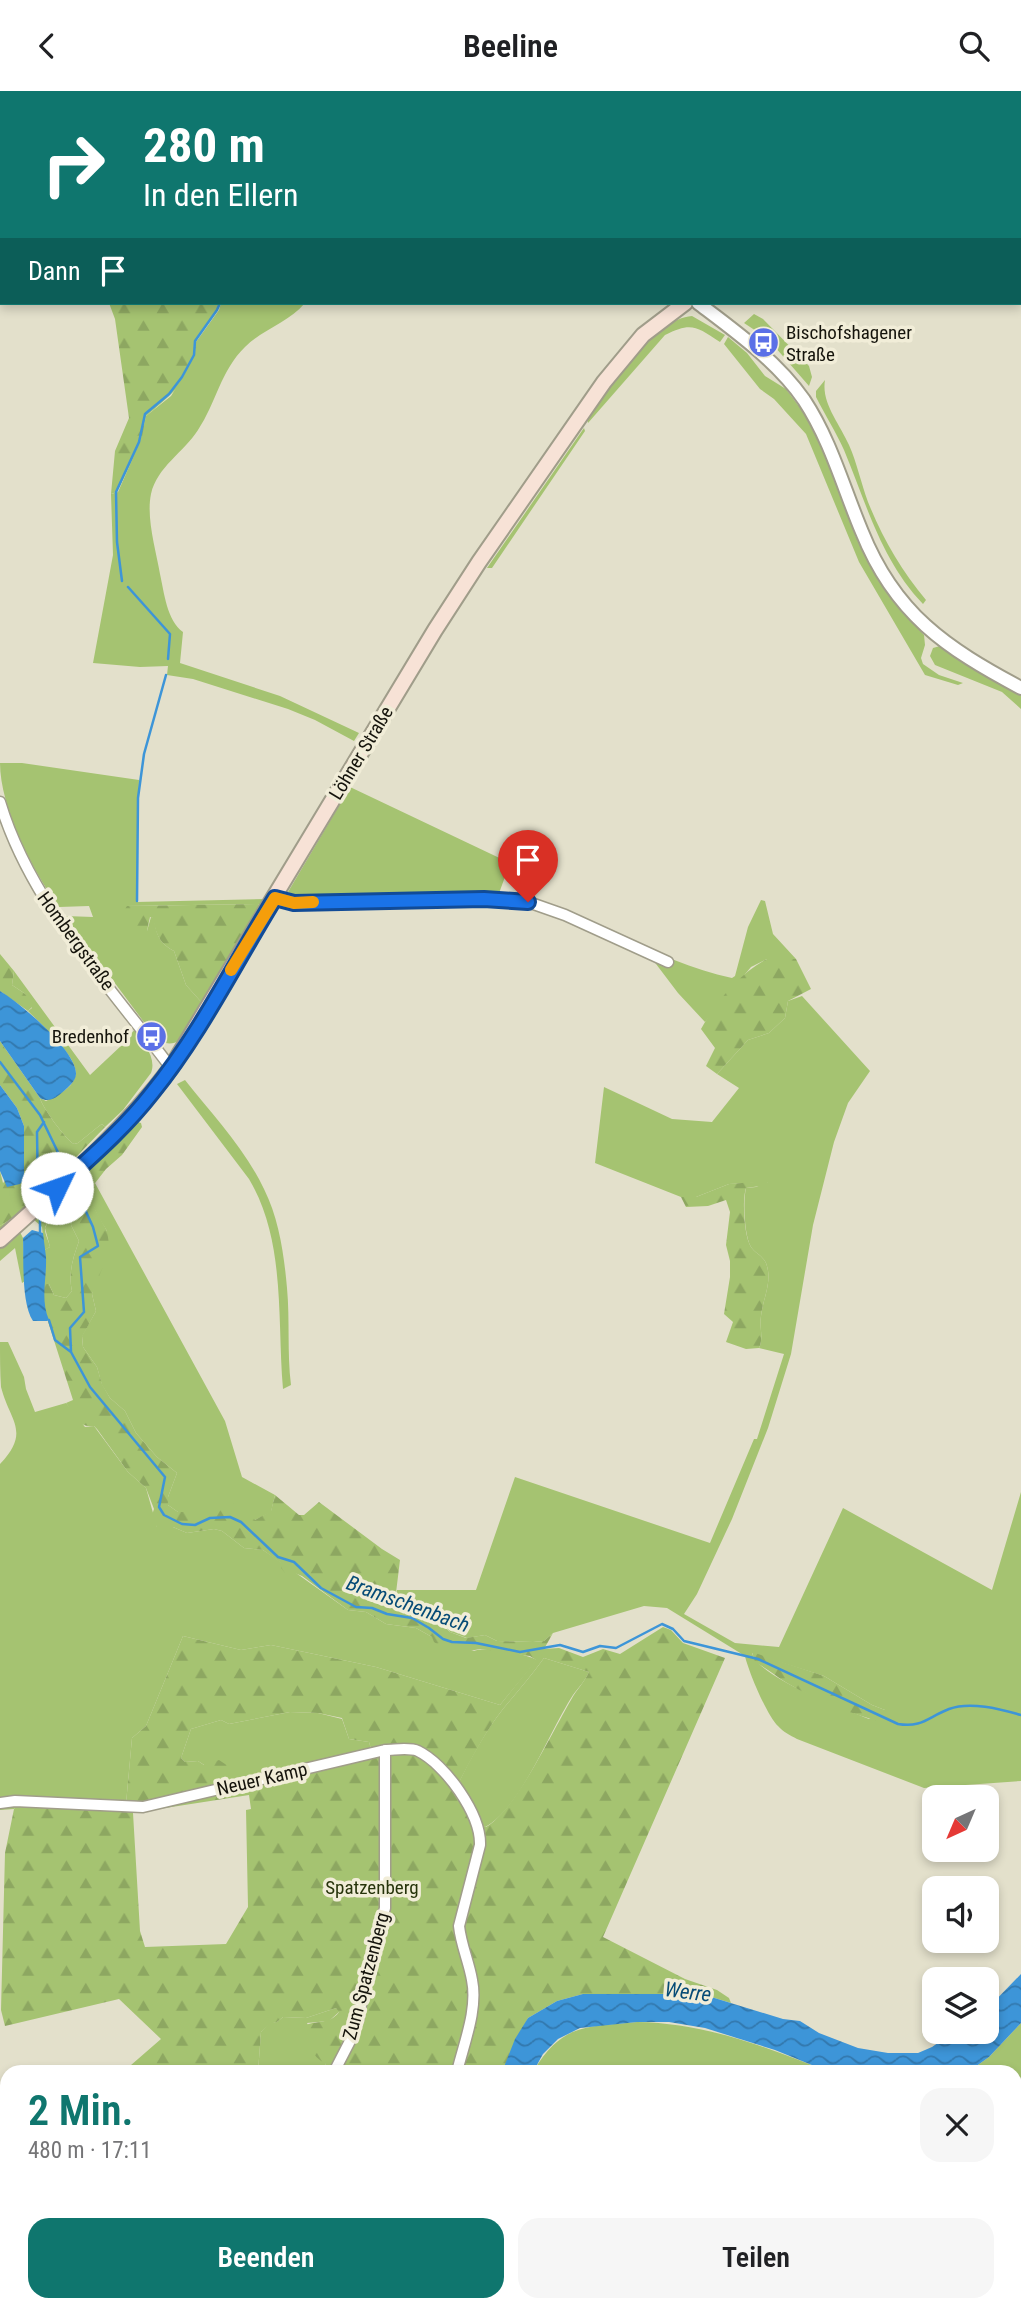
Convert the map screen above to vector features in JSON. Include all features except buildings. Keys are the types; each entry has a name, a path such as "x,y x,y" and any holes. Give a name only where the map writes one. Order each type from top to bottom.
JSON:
{"main road":[{"name":"Löhner Straße","path":"0,1240 117,1133 171,1068 435,630 479,562 604,382 643,335 682,305"}],"street":[{"path":"700,305 767,359 802,398 837,463 873,558 904,603 955,651 1021,688"},
{"name":"Hombergstraße","path":"0,802 4,827 33,883 171,1068"},
{"path":"275,898 294,903 484,899 528,902 565,915 668,962"},
{"name":"Neuer Kamp","path":"0,1803 143,1807 385,1750 415,1749 433,1761 462,1795 481,1833 459,1926 460,1939 473,1982 472,2007 459,2065"},
{"name":"Zum Spatzenberg","path":"338,2065 351,2041 358,2020 368,1969 385,1908 385,1750"}],"green space":[{"path":"110,305 220,305 197,340 196,357 187,375 161,404 146,416 141,442 117,492 111,494 115,451 129,418 115,319"},
{"path":"220,305 303,305 252,341 237,356 224,376 198,430 154,484 150,503 151,524 167,606 173,621 183,632 180,663 280,696 359,733 354,741 288,709 193,679 167,675 168,666 140,667 93,663 113,555 111,494 118,492 140,442 146,416 171,396 196,356 196,342"},
{"path":"754,314 763,319 809,366 812,377 809,386 768,339 744,323"},
{"path":"692,316 725,335 720,342 699,329 688,327 665,335 588,423 587,418 633,357 663,329"},
{"path":"728,337 747,353 765,376 786,389 804,413 829,462 856,537 899,607 924,635 925,645 921,658 923,664 939,675 963,683 958,685 925,675 859,562 806,434 774,399 760,389 724,344"},
{"path":"825,380 828,405 852,452 874,516 901,566 926,600 923,604 908,587 886,550 844,450 816,397 816,391"},
{"path":"584,428 585,431 492,568 487,568"},
{"path":"940,646 960,661 1021,695 1021,709 1002,692 935,665 930,656 933,648"},
{"path":"0,763 22,763 139,780 136,902 266,899 263,906 127,906 147,931 151,917 154,918 159,937 174,951 186,985 203,1004 180,1040 167,1043 155,1037 65,916 93,917 89,906 59,907 49,893 29,858 12,819 1,780"},
{"path":"350,787 510,863 498,896 529,901 558,910 673,959 732,978 735,976 748,927 761,900 765,901 773,934 796,959 767,959 751,967 705,1022 653,960 546,910 496,902 299,905 298,898 288,892"},
{"path":"127,906 263,906 203,1004 186,985 174,951 159,937 153,918 150,917 147,931 140,935 127,934 123,927 123,913"},
{"path":"0,954 14,971 12,985 24,993 34,1005 28,1011 0,991"},
{"path":"767,959 796,959 811,989 788,1001 785,1018 769,1033 748,1040 717,1074 706,1066 715,1048 701,1029 730,989 747,972"},
{"path":"14,971 90,1075 135,1029 151,1056 151,1073 123,1110 105,1127 102,1124 78,1143 74,1144 66,1136 40,1098 46,1101 63,1092 73,1082 75,1070 72,1061 59,1042 28,1011 32,1008 24,993 12,985"},
{"path":"802,996 870,1071 848,1103 834,1142 813,1225 791,1354 768,1428 732,1519 697,1594 684,1614 735,1643 779,1647 843,1508 992,1590 1021,1492 1021,1781 922,1785 922,1787 797,1739 782,1730 774,1721 758,1693 745,1656 667,1608 644,1606 553,1633 544,1641 533,1642 497,1641 485,1635 467,1638 450,1632 443,1624 395,1601 397,1590 476,1590 515,1477 710,1543 754,1439 757,1439 784,1354 759,1348 768,1270 765,1261 749,1242 744,1209 746,1188 768,1182 729,1184 696,1197 681,1197 595,1163 604,1087 672,1119 712,1122 739,1088 717,1074 748,1040 769,1033 785,1018 788,1001","holes":["752,1653 824,1676 885,1710 869,1719 822,1700 770,1672 758,1663"]},
{"path":"0,1041 70,1141 78,1143 102,1124 105,1127 26,1209 0,1226 0,1171 3,1183 24,1162 24,1126 17,1108 0,1085"},
{"path":"185,1080 228,1132 247,1160 274,1212 288,1300 291,1385 283,1389 278,1281 269,1228 249,1179 177,1084"},
{"name":"Spatzenberg","path":"138,1122 141,1123 142,1127 122,1155 92,1187 91,1196 107,1231 109,1244 92,1294 96,1311 82,1337 83,1347 97,1367 110,1398 125,1411 136,1433 157,1457 177,1473 168,1497 168,1505 178,1512 230,1501 255,1520 271,1511 275,1495 299,1515 304,1515 319,1502 400,1560 395,1601 411,1603 428,1612 450,1632 466,1638 485,1635 497,1641 533,1642 544,1641 553,1633 544,1649 559,1648 583,1657 603,1649 620,1654 663,1627 671,1630 683,1643 725,1658 603,1937 685,1979 717,1990 729,1998 731,2003 708,1996 583,1994 557,2001 528,2018 505,2065 326,2065 315,2055 315,2041 301,2035 299,2028 330,2019 339,2012 336,2008 306,2018 283,2017 269,2024 261,2032 259,2065 131,2065 161,2039 119,1999 5,2026 1,2010 5,1853 14,1809 17,1804 126,1804 132,1738 146,1726 183,1636 241,1650 271,1645 376,1667 500,1705 536,1660 530,1656 480,1649 464,1652 443,1648 434,1642 432,1637 416,1628 386,1624 366,1612 348,1610 302,1576 292,1572 285,1573 281,1563 263,1550 244,1548 222,1531 214,1529 187,1533 173,1527 157,1527 151,1518 154,1509 146,1488 128,1472 97,1429 80,1423 66,1403 73,1400 44,1309 44,1284 49,1284 54,1295 66,1298 72,1291 71,1272 79,1241 71,1225 73,1217 68,1213 54,1218 46,1226 50,1247 44,1250 42,1227 33,1219","holes":["544,1658 589,1672 521,1788 497,1818 486,1827 481,1825 458,1784 496,1718","290,1712 318,1713 342,1718 349,1739 369,1742 371,1749 229,1781 231,1768 219,1760 204,1765 198,1761 185,1762 181,1758 191,1729 221,1720 229,1724","249,1795 251,1809 246,1810 248,1907 226,1944 145,1947 140,1931 133,1813"]},
{"path":"69,1167 75,1181 20,1232 23,1238 25,1281 22,1283 15,1248 0,1261 0,1226 26,1209"},
{"path":"768,1181 767,1185 746,1188 744,1201 749,1242 765,1261 768,1270 759,1348 746,1349 726,1342 733,1322 724,1314 730,1277 726,1245 730,1212 726,1200 708,1206 686,1207 681,1197 696,1197 729,1184"},
{"path":"95,1183 225,1421 242,1477 275,1495 271,1512 255,1520 178,1512 168,1505 168,1497 177,1473 157,1457 136,1433 125,1411 110,1398 102,1385 97,1367 83,1347 82,1336 96,1311 92,1294 107,1231 92,1201"},
{"path":"63,1213 73,1217 71,1225 79,1241 71,1272 72,1291 66,1298 54,1295 49,1284 44,1284 44,1250 50,1247 45,1228"},
{"path":"0,1342 8,1342 24,1377 35,1412 66,1403 85,1427 94,1426 128,1472 146,1488 157,1527 173,1527 187,1533 214,1529 222,1531 244,1548 263,1550 348,1610 366,1612 386,1624 416,1628 432,1637 474,1651 506,1651 537,1660 500,1705 376,1667 271,1645 241,1650 183,1636 146,1726 132,1738 126,1804 17,1804 14,1809 0,1810 0,1464 15,1443 16,1426 1,1387"},
{"path":"752,1652 824,1676 885,1710 887,1720 885,1723 810,1696 755,1662"},
{"path":"544,1658 589,1672 564,1710 523,1786 511,1803 485,1827 481,1825 458,1784 490,1727"},
{"path":"290,1712 318,1713 342,1719 349,1739 369,1742 371,1749 229,1781 198,1761 185,1762 181,1758 191,1729 221,1720 229,1724"},
{"path":"336,2008 340,2011 329,2021 307,2023 326,2065 259,2065 261,2032 269,2023 277,2022 283,2017 306,2018"},
{"path":"637,2022 687,2027 759,2045 811,2065 538,2065 554,2044 565,2036 603,2025"},
{"path":"1021,2023 1021,2065 978,2065"}],"water":[{"path":"0,991 46,1028 74,1064 75,1079 55,1098 40,1098 0,1041"},
{"path":"0,1085 17,1108 24,1126 24,1180 20,1184 7,1187 0,1171"},
{"path":"32,1230 43,1233 47,1321 33,1321 27,1304 23,1238"},
{"path":"1021,1974 1021,2023 978,2065 812,2065 775,2050 705,2028 669,2022 637,2022 580,2028 558,2039 543,2054 537,2065 505,2065 515,2039 528,2018 557,2001 583,1994 708,1996 783,2019 800,2021 819,2033 858,2048 888,2053 918,2053 936,2044 999,2044 999,1997"}],"waterway":[{"path":"122,581 117,542 116,492 139,442 145,414 169,394 182,377 194,355 195,341 219,305"},
{"path":"128,587 170,634 168,659"},
{"path":"137,901 138,798 144,754 166,675"},
{"name":"Bramschenbach","path":"0,1062 40,1115 65,1167"},
{"path":"38,1198 37,1132 44,1122"},
{"name":"Bramschenbach","path":"73,1183 93,1227 98,1246 80,1257 84,1312 70,1328 71,1352 90,1387 165,1477 159,1507 164,1515 182,1524 195,1525 210,1518 230,1517 241,1522 278,1557 294,1562 321,1588 356,1607 372,1608 387,1614 412,1618 452,1642 476,1643 520,1652 560,1645 583,1652 600,1646 616,1648 662,1624 673,1629 684,1641 758,1659 898,1724 919,1723 949,1709 966,1706 995,1708 1021,1715"},
{"path":"40,1213 40,1234"},
{"path":"49,1320 55,1340 71,1352"}],"slow traffic":[{"path":"231,970 275,898 294,903 313,902"}],"place":[{"name":"Bischofshagener Straße","path":"763,343"},
{"name":"Bredenhof","path":"152,1036"}],"route":[{"path":"57,1188 117,1133 152,1094 184,1049 275,898 294,903 484,899 528,902"}],"water label":[{"name":"Werre","path":"688,1992"}]}
